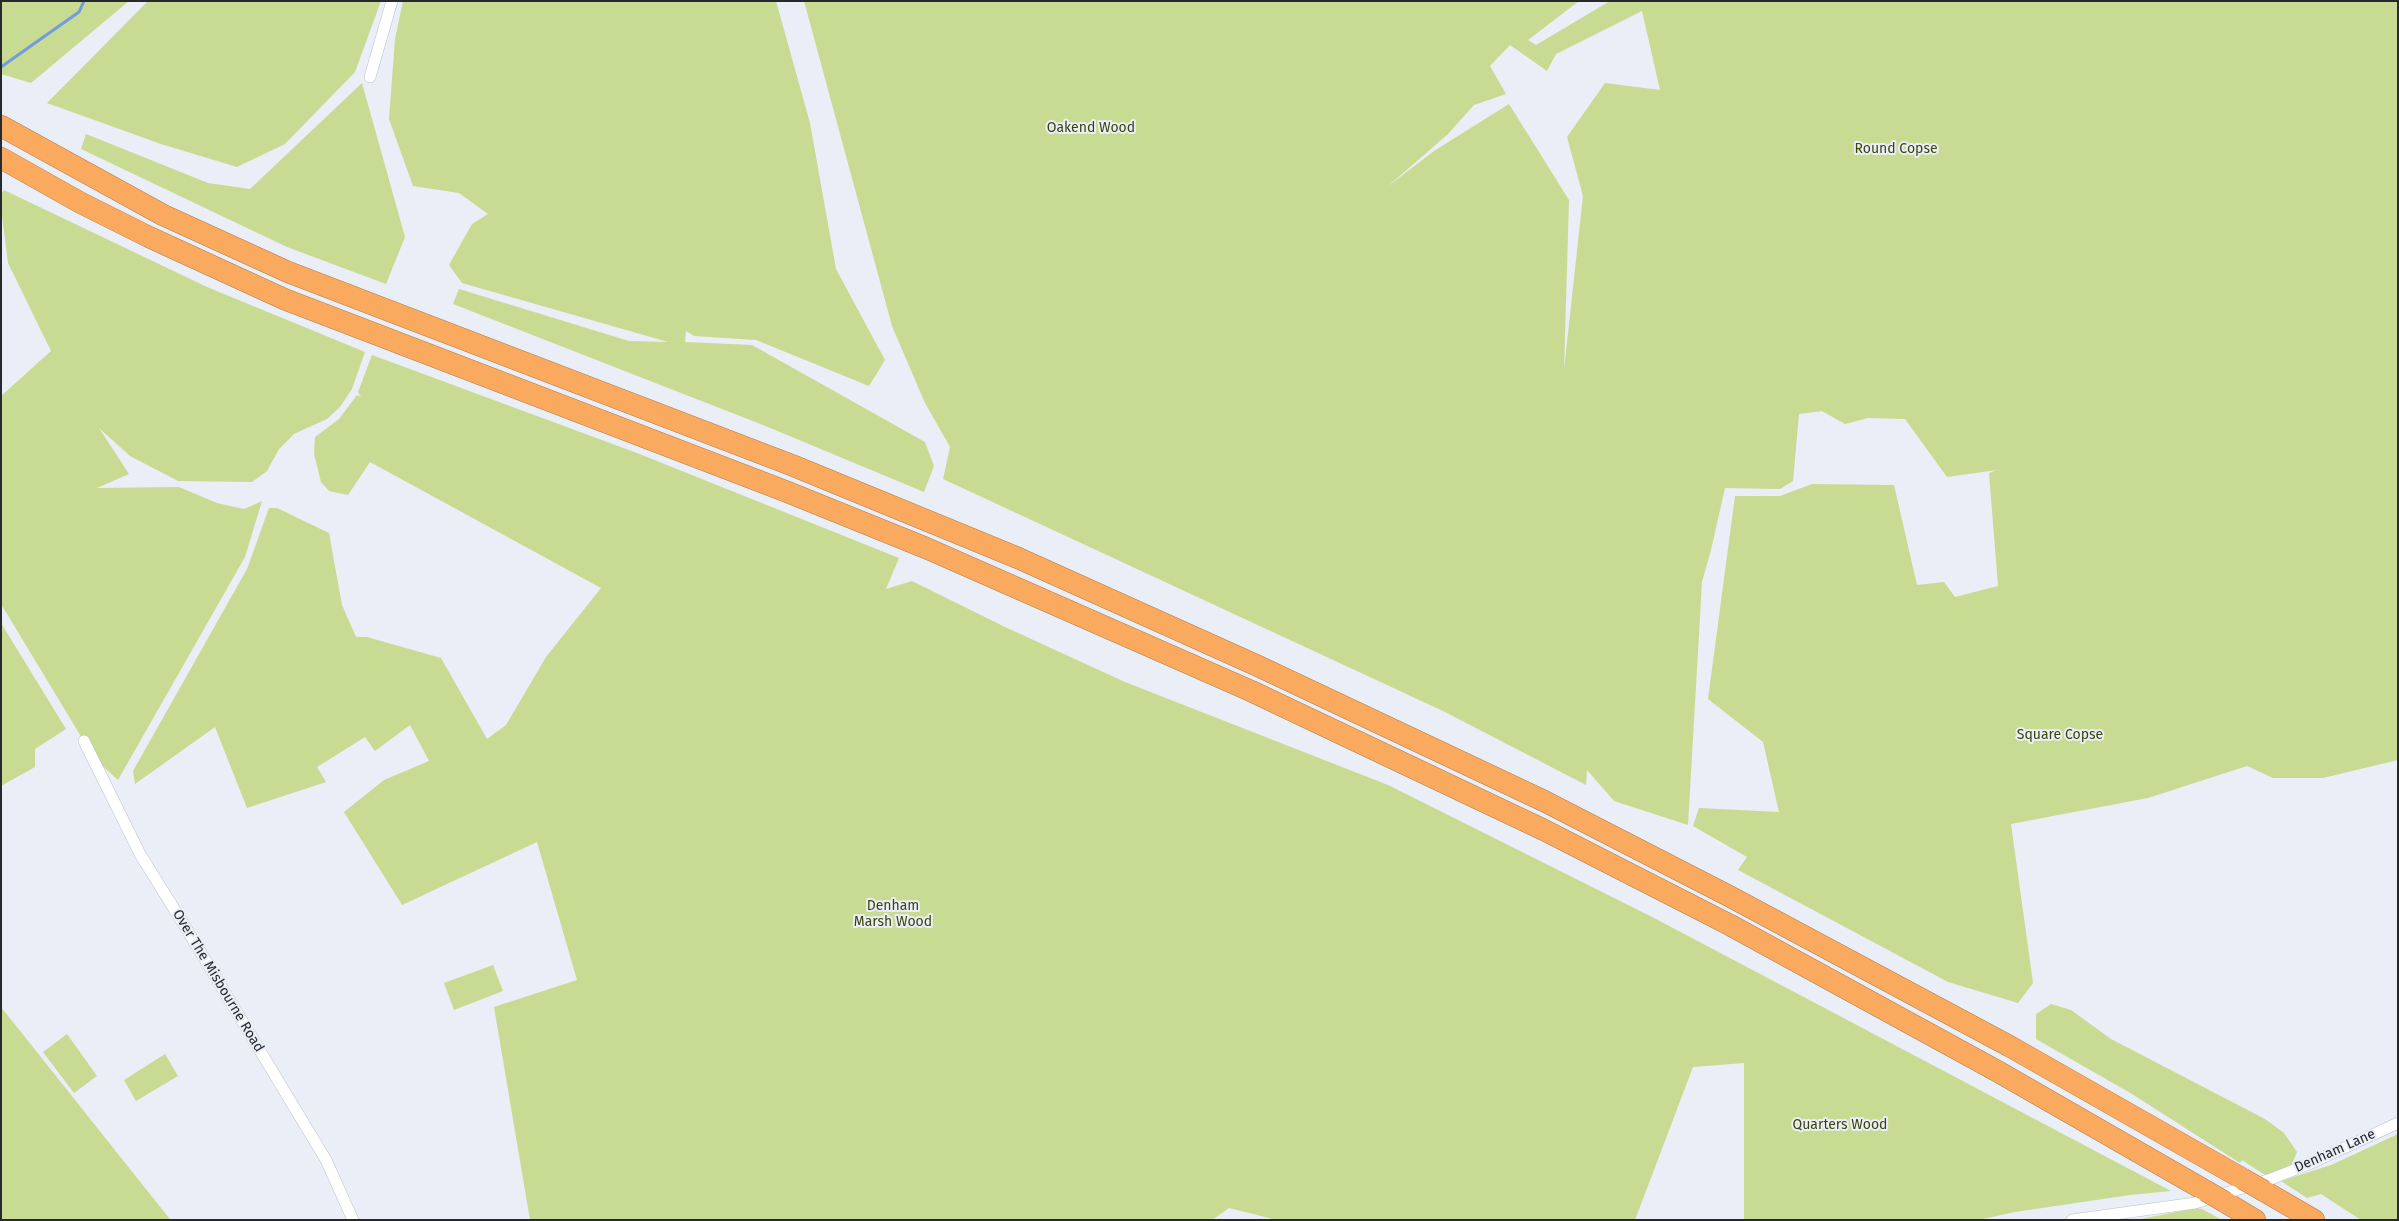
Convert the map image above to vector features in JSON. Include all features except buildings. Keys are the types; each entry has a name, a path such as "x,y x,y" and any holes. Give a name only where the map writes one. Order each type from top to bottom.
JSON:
{"highway":[{"path":"1,126 155,210 288,272 794,466 1018,558 1258,666 1544,802 1730,896 2011,1047 2243,1179 2267,1185 2314,1220"},
{"path":"1,158 81,203 149,237 284,299 785,490 943,556 1251,691 1544,830 1730,925 1997,1071 2201,1197 2226,1202 2255,1220"}],"street":[{"path":"370,77 392,1"},
{"name":"Over The Misbourne Road","path":"84,741 140,854 326,1160 353,1220"},
{"name":"Denham Lane","path":"2072,1220 2267,1185 2398,1123"}],"green space":[{"path":"1,1 129,1 31,83 1,74"},
{"path":"148,1 381,1 355,72 285,144 237,167 161,144 47,103"},
{"path":"403,1 776,1 810,123 836,269 885,360 869,386 756,340 694,336 686,331 685,342 752,345 925,442 934,466 924,492 763,425 453,304 459,289 629,341 668,342 462,283 449,265 472,224 488,214 459,193 413,186 389,119 395,39"},
{"path":"804,1 1579,1 1528,40 1536,45 1610,1 2398,1 2398,760 2323,778 2273,778 2247,766 2148,798 2011,824 2033,983 2018,1003 1948,982 1738,870 1747,857 1693,826 1699,808 1779,812 1763,742 1708,699 1735,496 1780,496 1812,484 1894,485 1917,585 1944,582 1955,597 1998,586 1989,473 1997,470 1947,477 1905,419 1868,418 1845,424 1822,411 1799,414 1793,481 1780,489 1725,488 1702,582 1688,825 1614,801 1587,770 1586,785 1443,711 943,479 950,447 925,403 892,326","holes":["1642,11 1660,90 1605,83 1567,137 1583,196 1564,370 1569,200 1509,104 1434,151 1387,187 1447,135 1474,105 1506,94 1490,66 1510,45 1547,71 1556,54"]},
{"path":"362,83 405,237 386,284 287,247 81,149 86,134 208,183 250,189"},
{"path":"4,190 207,287 365,352 352,389 340,407 327,419 294,434 279,449 267,471 252,482 178,481 130,456 99,428 129,474 97,488 179,487 217,503 244,509 262,501 245,557 118,780 94,758 1,604 1,396 51,351 8,263 1,208 1,194"},
{"path":"372,355 637,453 899,558 886,589 912,581 1005,627 1125,682 1388,785 1656,919 2171,1191 2130,1195 2015,1212 1978,1220 1744,1220 1744,1063 1693,1067 1635,1220 1277,1220 1229,1208 1212,1220 530,1220 494,1007 577,980 537,842 402,905 344,812 384,780 429,761 410,725 375,751 365,737 317,767 326,782 247,808 215,727 135,784 133,771 247,569 269,508 277,508 329,533 342,605 356,637 367,637 441,658 487,739 506,725 546,657 601,588 370,462 348,495 329,491 321,482 314,454 315,437 339,419 357,395 361,397 358,392"},
{"path":"1,623 66,729 35,749 35,767 1,786"},
{"path":"493,965 503,991 454,1010 444,983"},
{"path":"2051,1004 2071,1010 2111,1039 2265,1119 2284,1133 2297,1152 2292,1164 2268,1177 2242,1160 2240,1163 2132,1094 2036,1039 2036,1014"},
{"path":"1,1007 169,1218 171,1220 1,1220"},
{"path":"67,1034 97,1076 74,1093 43,1052"},
{"path":"165,1054 178,1076 136,1101 124,1080"},
{"path":"2398,1134 2398,1220 2361,1220 2321,1194 2307,1198 2281,1181 2331,1165"},
{"path":"2196,1208 2202,1209 2222,1220 2136,1220"}],"waterway":[{"path":"1,67 79,12 84,1"}],"park label":[{"name":"Oakend Wood","path":"1091,128"},
{"name":"Round Copse","path":"1896,149"},
{"name":"Square Copse","path":"2060,735"},
{"name":"Denham Marsh Wood","path":"893,914"},
{"name":"Quarters Wood","path":"1840,1125"}]}
